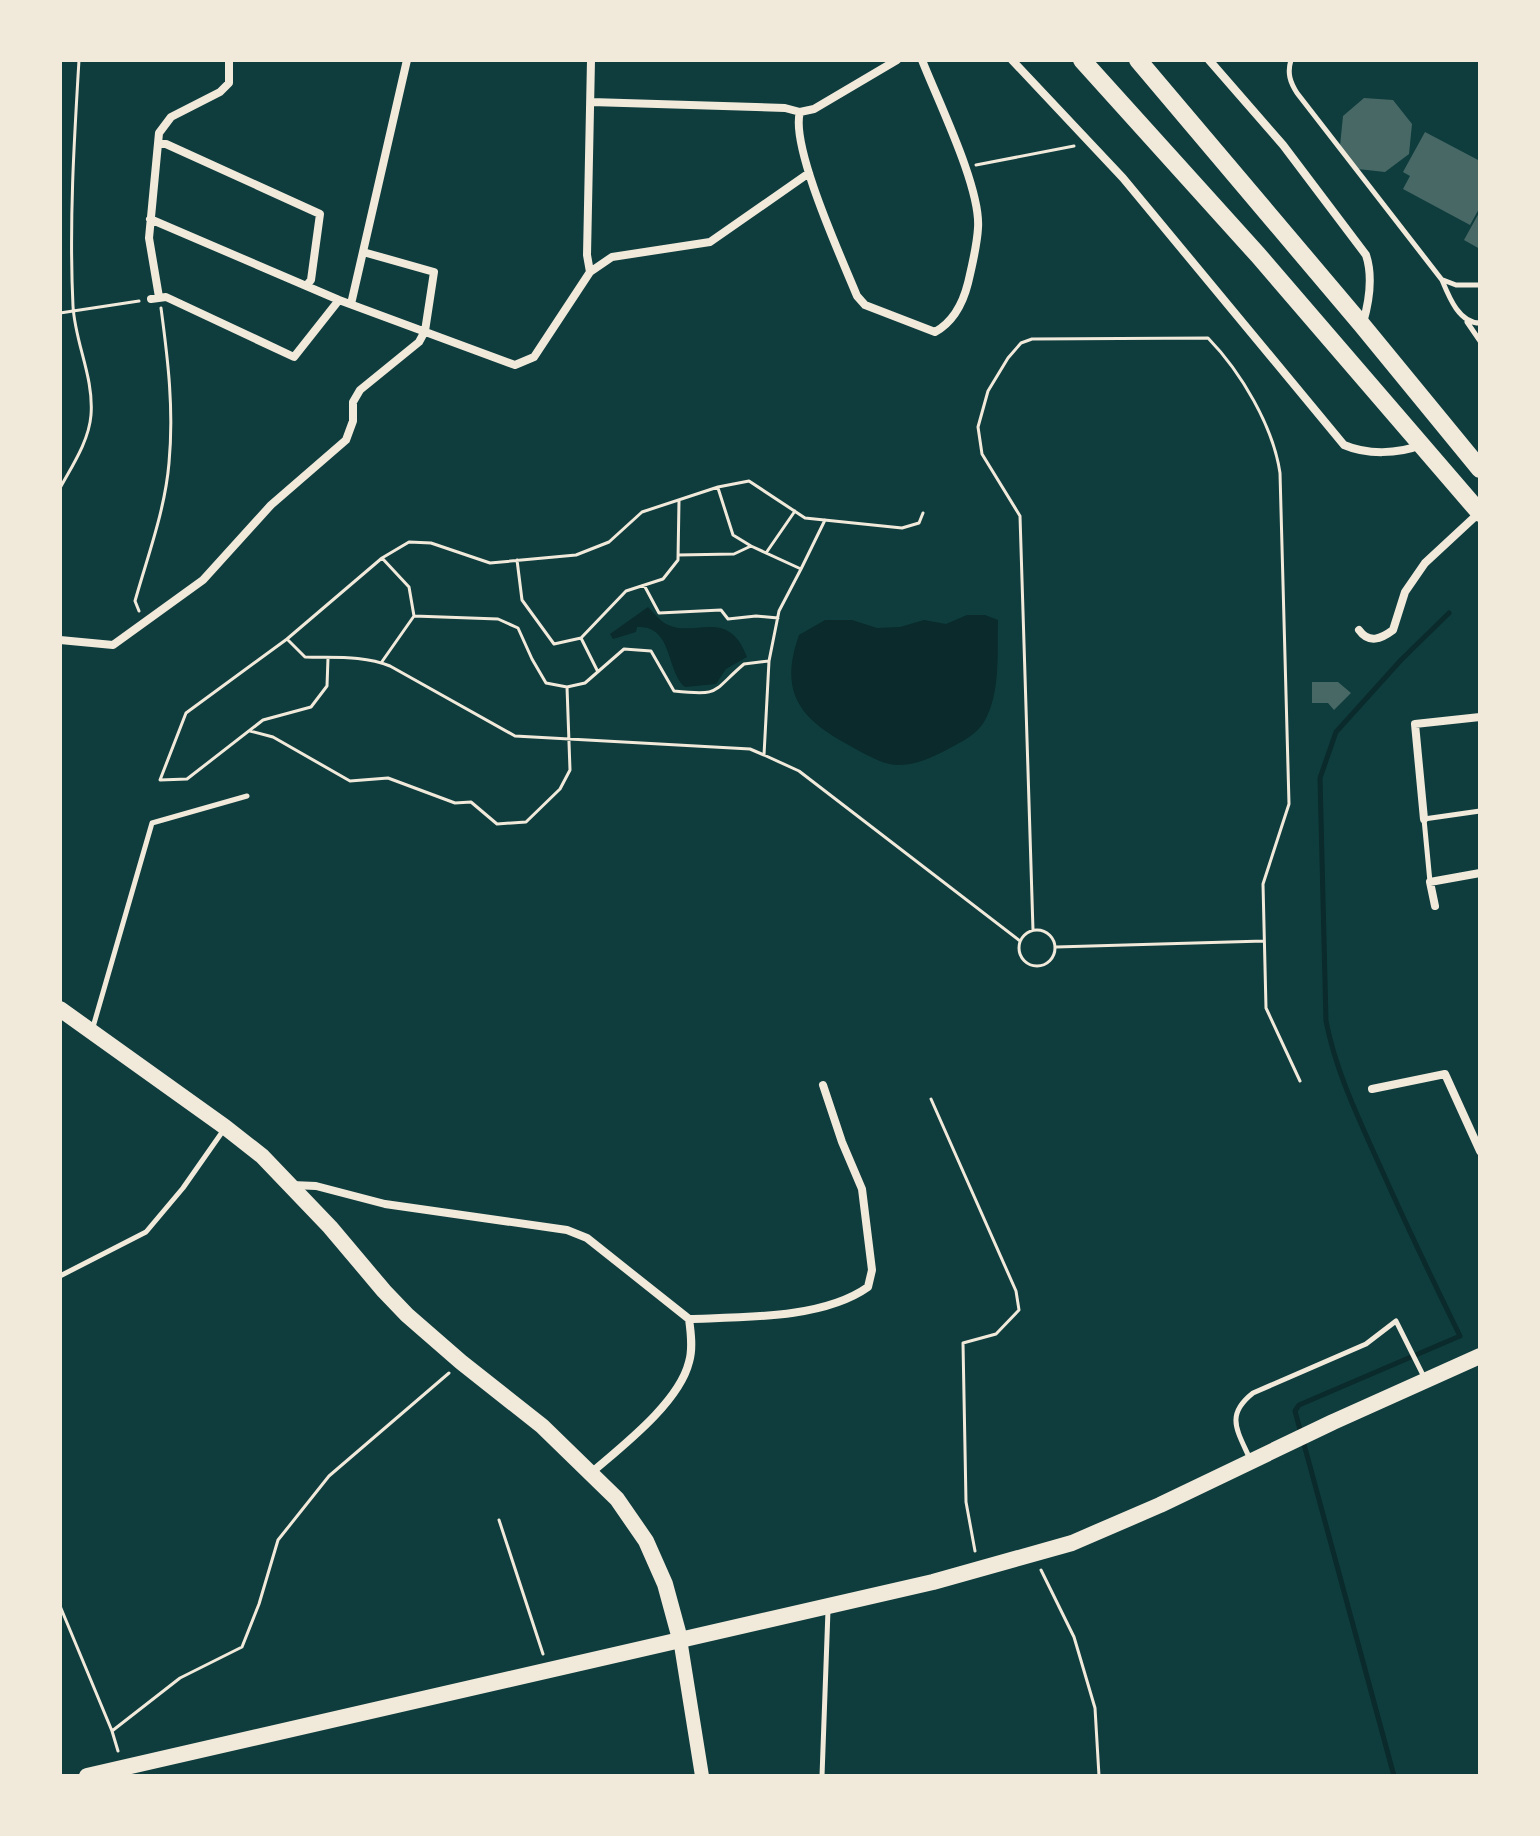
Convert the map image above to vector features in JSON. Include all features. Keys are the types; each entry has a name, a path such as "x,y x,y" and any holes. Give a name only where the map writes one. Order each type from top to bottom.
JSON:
{"highway":[{"path":"1082,60 1258,255 1480,512"},
{"path":"1138,60 1480,469"}],"main road":[{"path":"60,1009 262,1156 384,1291 461,1362 542,1426 617,1499 646,1541 665,1584 680,1639"},
{"path":"87,1776 979,1571 1034,1555 1117,1524 1480,1356"}],"street":[{"path":"229,60 229,83 220,92 171,117 161,128 149,238 155,298 166,297 294,357 339,300"},
{"path":"351,304 407,60"},
{"path":"590,272 587,255 591,60"},
{"path":"591,102 785,108 800,112 814,109 897,60"},
{"path":"800,112 797,123 809,173 857,296 865,305 935,332 947,325 964,296 978,228 977,211 964,167 922,60"},
{"path":"1012,60 1123,178 1344,445 1403,452 1422,445"},
{"path":"1209,60 1283,145 1366,255 1369,266 1368,301 1362,325"},
{"path":"158,144 166,144 320,214 311,280 306,286"},
{"path":"150,219 339,300 515,365 534,357 590,272 612,257 710,242 809,173"},
{"path":"60,640 113,645 203,580 271,505 346,440 353,421 353,402 360,390 419,342 425,331 434,272 363,252"},
{"path":"1359,630 1368,639 1377,639 1393,630 1405,592 1425,563 1480,512"},
{"path":"1424,819 1415,724 1480,717"},
{"path":"1435,906 1430,882 1480,873"},
{"path":"1372,1089 1445,1074 1480,1151"},
{"path":"291,1185 316,1186 385,1204 567,1230 587,1238 689,1319 805,1310 851,1299 868,1287 872,1270 862,1189 823,1085"},
{"path":"591,1473 659,1412 675,1388 689,1363 689,1319"},
{"path":"680,1639 702,1776"}],"lane":[{"path":"1291,60 1290,81 1297,93 1442,280 1449,297 1480,341"},
{"path":"1442,280 1456,285 1480,285"},
{"path":"1465,319 1480,323"},
{"path":"92,1032 152,823 247,796"},
{"path":"1430,882 1424,819 1480,811"},
{"path":"60,1276 146,1232 183,1188 225,1127"},
{"path":"1251,1461 1236,1428 1235,1416 1240,1403 1253,1393 1366,1344 1396,1321 1425,1380"},
{"path":"822,1776 828,1605"}],"path":[{"path":"60,488 82,445 91,417 90,385 73,311 74,148 79,60"},
{"path":"964,167 1070,148 1086,139"},
{"path":"60,313 155,298 171,383 169,462 163,502 135,601 142,623"},
{"path":"1033,930 1020,516 982,454 978,427 988,391 1008,358 1021,343 1032,339 1208,338 1235,369 1278,454 1289,804 1263,884 1266,1008 1300,1081"},
{"path":"328,658 327,686 311,707 263,720 187,779 160,780 186,713 287,639 382,558 409,542 431,543 490,563 576,555 609,542 642,512 718,487 749,481 805,518 902,528 919,523 923,513"},
{"path":"718,487 733,535 801,569"},
{"path":"517,560 522,600 554,644 581,638 626,591 663,579 678,560 679,500"},
{"path":"766,553 795,511"},
{"path":"764,755 769,661 778,618 825,520"},
{"path":"678,555 734,554 751,546"},
{"path":"381,663 414,616 409,587 382,558"},
{"path":"644,585 659,613 721,610 728,619 756,616 778,618"},
{"path":"414,616 498,619 518,628 546,683 567,687 585,683 624,649 651,651 674,691 705,694 723,687 744,664 769,661"},
{"path":"581,638 597,670"},
{"path":"287,639 305,657 371,659 381,663 515,736 750,749 799,771 1020,941"},
{"path":"250,731 273,737 350,781 388,778 455,803 471,802 497,824 526,822 560,789 570,770 567,687"},
{"path":"1033,930 1050,934 1056,947 1051,961 1031,965 1020,955 1020,941 1033,930"},
{"path":"1056,947 1264,941"},
{"path":"931,1099 1016,1291 1019,1310 996,1334 963,1343 966,1502 979,1571"},
{"path":"112,1731 180,1678 242,1647 259,1604 278,1540 329,1476 461,1362"},
{"path":"499,1520 548,1669"},
{"path":"1034,1555 1074,1637 1095,1708 1099,1776"},
{"path":"60,1606 112,1731 122,1768"}],"water":[{"path":"648,607 664,623 677,628 710,627 730,632 747,657 726,669 716,684 685,687 657,633 649,628 637,627 636,632 613,639 610,634"},
{"path":"967,615 985,615 998,620 996,686 981,727 944,751 912,764 886,763 834,737 807,715 798,703 791,674 799,635 825,620 852,620 877,628 900,627 924,620 946,624"}],"building":[{"path":"1364,98 1393,100 1412,124 1409,154 1385,172 1358,169 1340,146 1343,116"},
{"path":"1425,132 1480,161 1480,207 1470,225 1403,189 1410,176 1403,172"},
{"path":"1480,211 1480,249 1464,240"},
{"path":"1312,682 1338,682 1351,693 1334,710 1328,703 1312,703"}],"waterway":[{"path":"1394,1776 1295,1411 1299,1405 1460,1336 1363,1129 1330,1040 1326,1021 1320,778 1336,732 1401,660 1449,613"}]}
